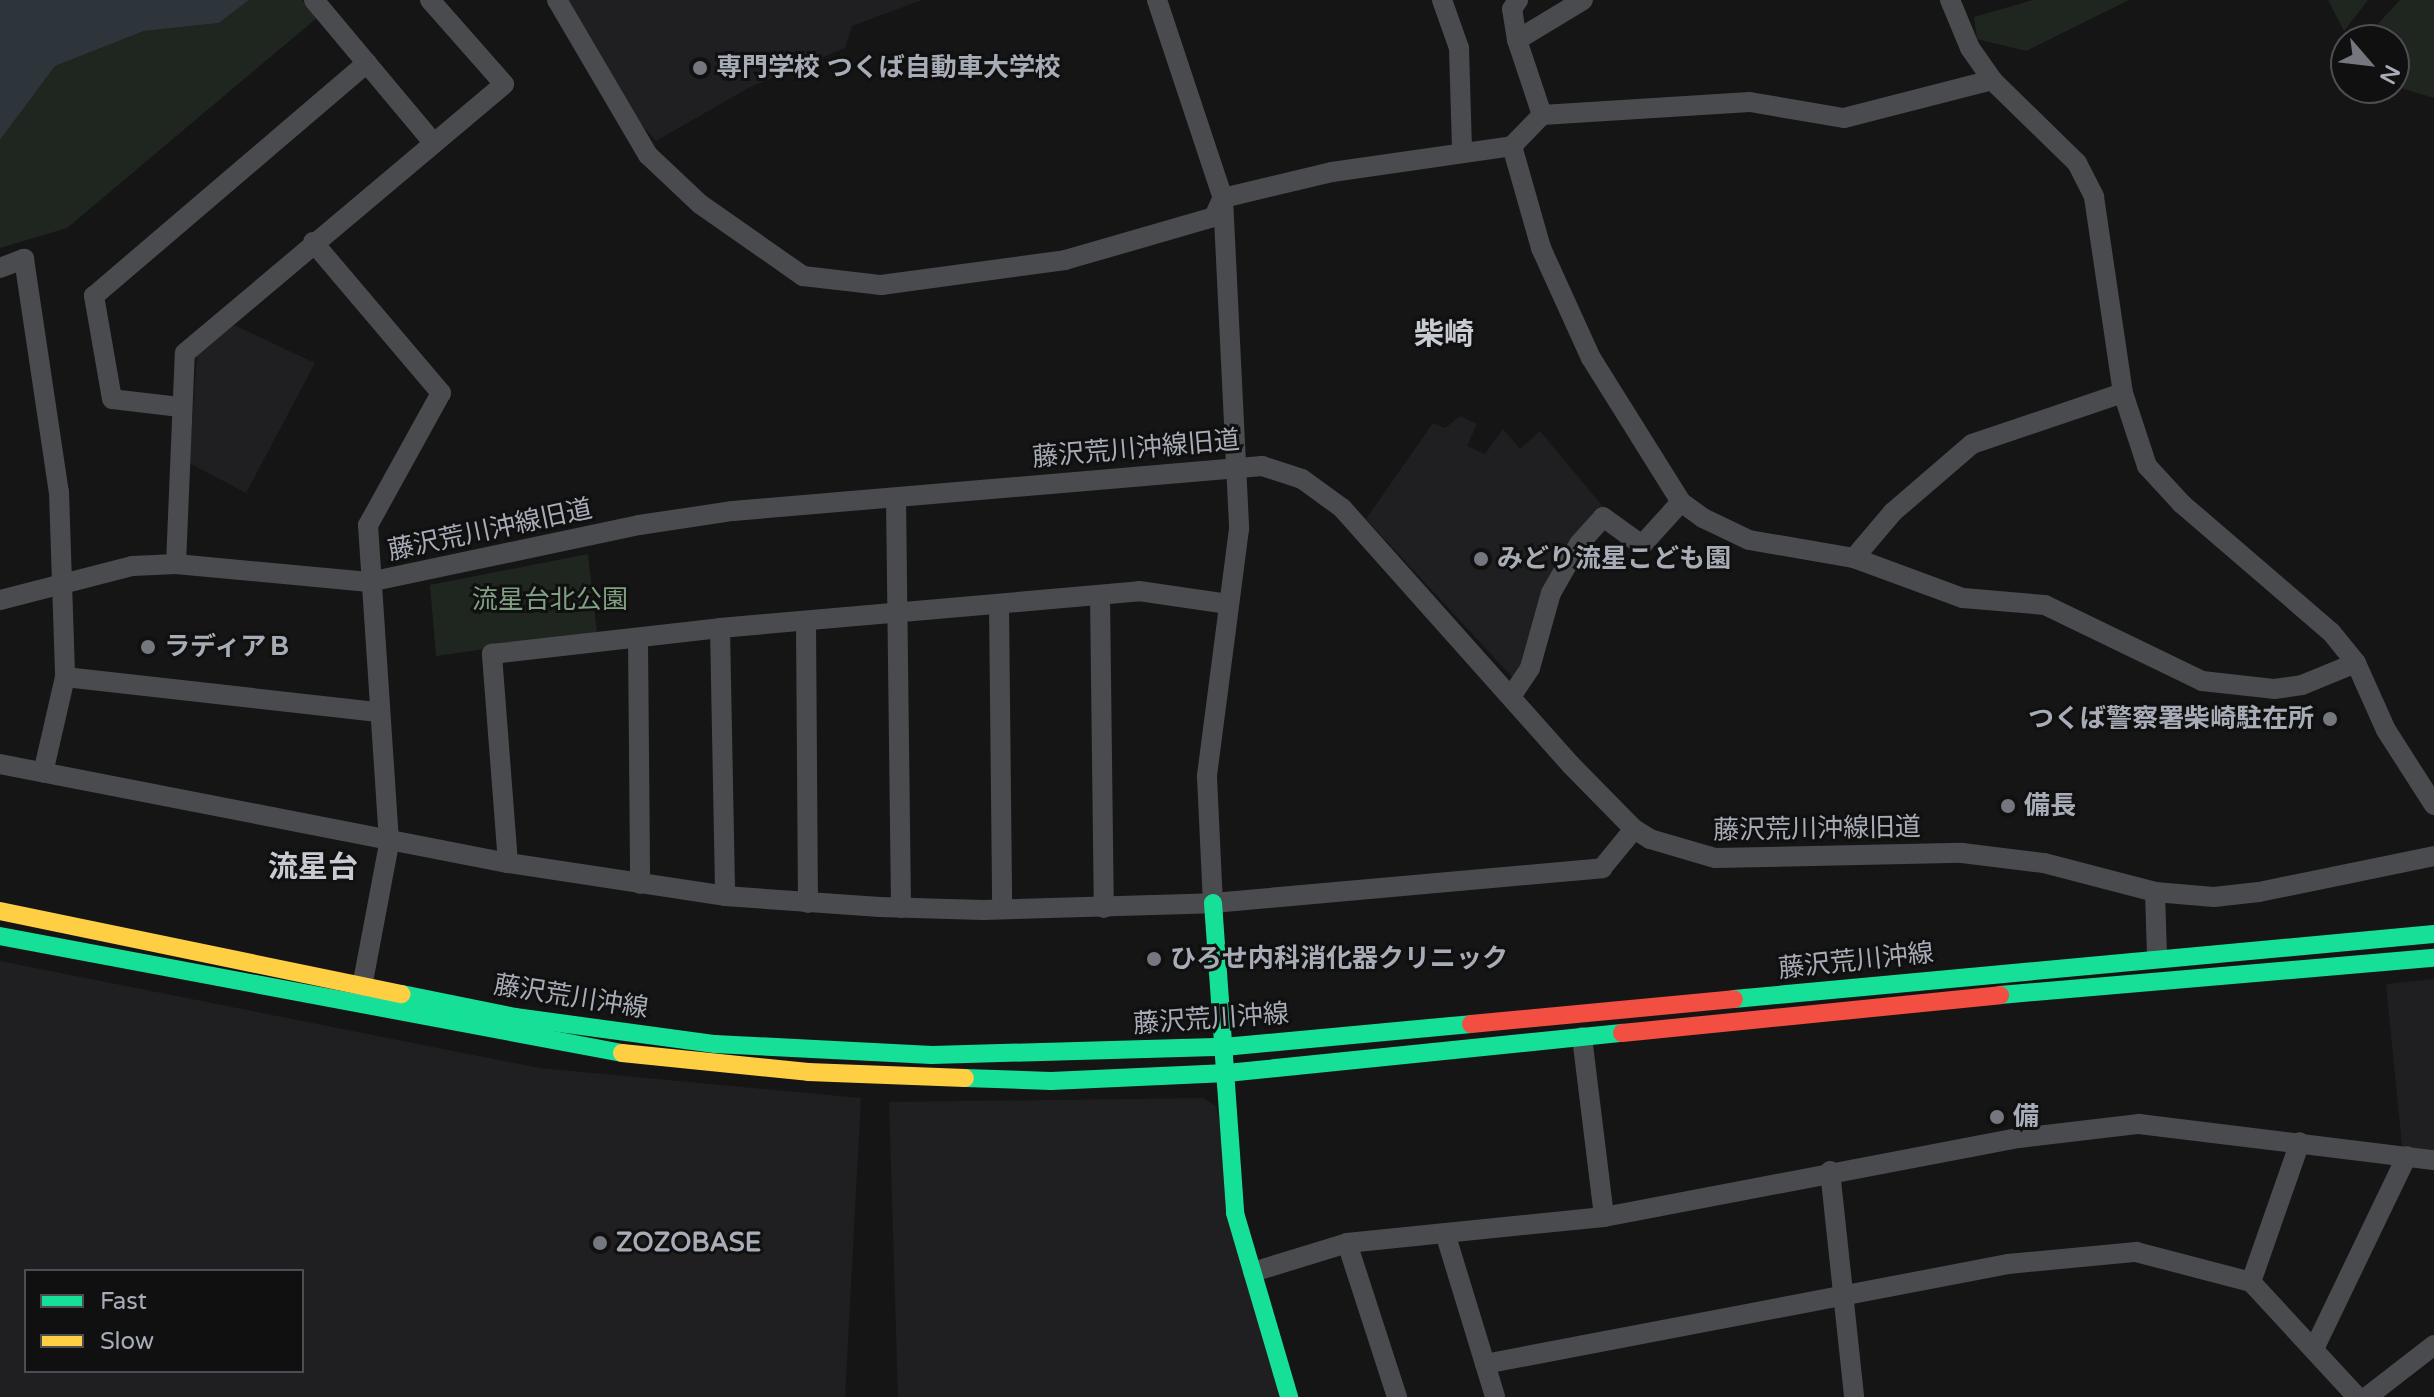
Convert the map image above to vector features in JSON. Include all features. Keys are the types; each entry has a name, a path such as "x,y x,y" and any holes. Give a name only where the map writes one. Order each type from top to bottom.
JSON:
{"main road":[{"path":"1213,903 1235,1213 1289,1397"},
{"name":"藤沢荒川沖線","path":"0,911 362,987 606,1030 800,1050 1020,1056 1224,1047 2157,957 2434,934"},
{"name":"藤沢荒川沖線","path":"0,936 497,1035 720,1065 1036,1081 1227,1073 2197,975 2434,958"}],"street":[{"path":"314,0 431,140"},
{"path":"176,564 180,407 185,353 431,140 504,84 430,0"},
{"path":"557,0 648,155 700,204 803,276 881,285 1065,260 1214,217 1223,198"},
{"path":"1157,0 1223,198 1239,464 1239,529 1207,777 1213,903"},
{"path":"1442,0 1459,48 1462,150"},
{"path":"1518,0 1512,9 1517,40 1542,115"},
{"path":"1517,40 1583,0"},
{"path":"1950,0 1970,48 1992,80 2077,163 2094,197 2123,393 2147,466 2163,484 2331,632 2356,663 2386,730 2434,805"},
{"path":"180,407 112,399 94,296 367,63"},
{"path":"1223,198 1332,172 1462,150 1512,146 1542,115 1750,102 1844,118 1992,80"},
{"path":"1512,146 1541,248 1591,358 1681,502 1749,540 1854,558 1963,598 2045,605 2202,681 2274,689 2302,685 2356,663"},
{"path":"313,242 441,393 368,525 369,582 389,844 362,987"},
{"path":"0,268 24,259 49,410 65,584 65,677 43,773"},
{"path":"1854,558 1893,512 1972,444 2123,393"},
{"name":"藤沢荒川沖線旧道","path":"0,600 132,566 176,564 369,582 639,525 1239,464 1289,472 1342,508 1634,829 1672,849 1715,858 1962,853 2044,863 2155,892 2214,897 2259,892 2434,856"},
{"path":"896,498 901,908"},
{"path":"1512,695 1530,668 1551,593 1579,544 1603,517 1642,545 1681,502"},
{"path":"508,863 492,654 720,628 897,615 1139,591 1228,604"},
{"path":"1100,595 1104,908"},
{"path":"999,604 1002,909"},
{"path":"806,621 808,903"},
{"path":"720,628 725,896"},
{"path":"638,638 640,884"},
{"path":"65,677 378,712"},
{"path":"0,764 389,844 725,896 901,908 1104,908 1213,903 1602,868 1634,829"},
{"path":"2155,892 2157,957"},
{"path":"1582,1037 1604,1217"},
{"path":"1253,1272 1347,1243 1604,1217 1830,1171 2019,1138 2139,1124 2434,1160"},
{"path":"2251,1282 2300,1142"},
{"path":"2314,1349 2407,1156"},
{"path":"1830,1171 1854,1397"},
{"path":"1445,1233 1495,1397"},
{"path":"1347,1243 1397,1397"},
{"path":"1485,1364 2008,1264 2136,1252 2251,1282 2357,1397"},
{"path":"2367,1397 2434,1345"}],"shaded area":[{"path":"0,0 249,0 219,23 144,31 55,66 0,140"},
{"name":"専門学校 つくば自動車大学校","path":"563,0 922,0 852,26 845,48 750,87 656,141 629,111"},
{"path":"234,325 315,363 246,493 189,463 197,355"},
{"name":"みどり流星こども園","path":"1460,416 1477,424 1467,446 1485,454 1503,429 1520,449 1540,431 1604,508 1514,679 1366,519 1433,423 1445,428"},
{"path":"0,961 539,1068 861,1098 845,1397 0,1397"},
{"path":"2434,979 2434,1151 2402,1147 2386,984"},
{"path":"1203,1098 1216,1106 1280,1397 898,1397 889,1102"}],"green space":[{"path":"249,0 302,0 318,17 67,228 0,248 0,140 55,66 144,31 219,23"},
{"path":"2033,0 2129,0 2026,51 1977,39 1974,17"},
{"path":"2328,0 2368,0 2349,24 2340,24"},
{"path":"2400,0 2434,0 2434,98 2410,91 2410,24 2378,24"},
{"name":"流星台北公園","path":"588,554 597,633 436,656 430,585"}],"traffic: fast":[{"path":"1213,903 1235,1213 1289,1397"},
{"path":"1734,999 2434,934"},
{"path":"0,936 622,1053"},
{"path":"2000,995 2434,958"},
{"path":"402,994 515,1017 715,1044 932,1055 1224,1047 1471,1024"},
{"path":"965,1078 1051,1081 1227,1073 1622,1033"}],"traffic: slow":[{"path":"0,911 402,994"},
{"path":"622,1053 808,1072 965,1078"}],"traffic: jam":[{"path":"1622,1033 2000,995"},
{"path":"1471,1024 1734,999"}],"place":[{"name":"専門学校 つくば自動車大学校","path":"700,68"},
{"name":"みどり流星こども園","path":"1481,559"},
{"name":"ラディアＢ","path":"148,647"},
{"name":"つくば警察署柴崎駐在所","path":"2330,719"},
{"name":"備長","path":"2008,806"},
{"name":"ひろせ内科消化器クリニック","path":"1154,959"},
{"name":"備","path":"1997,1117"},
{"name":"ZOZOBASE","path":"600,1243"}],"district":[{"name":"柴崎","path":"1444,335"},
{"name":"流星台","path":"313,868"}]}
